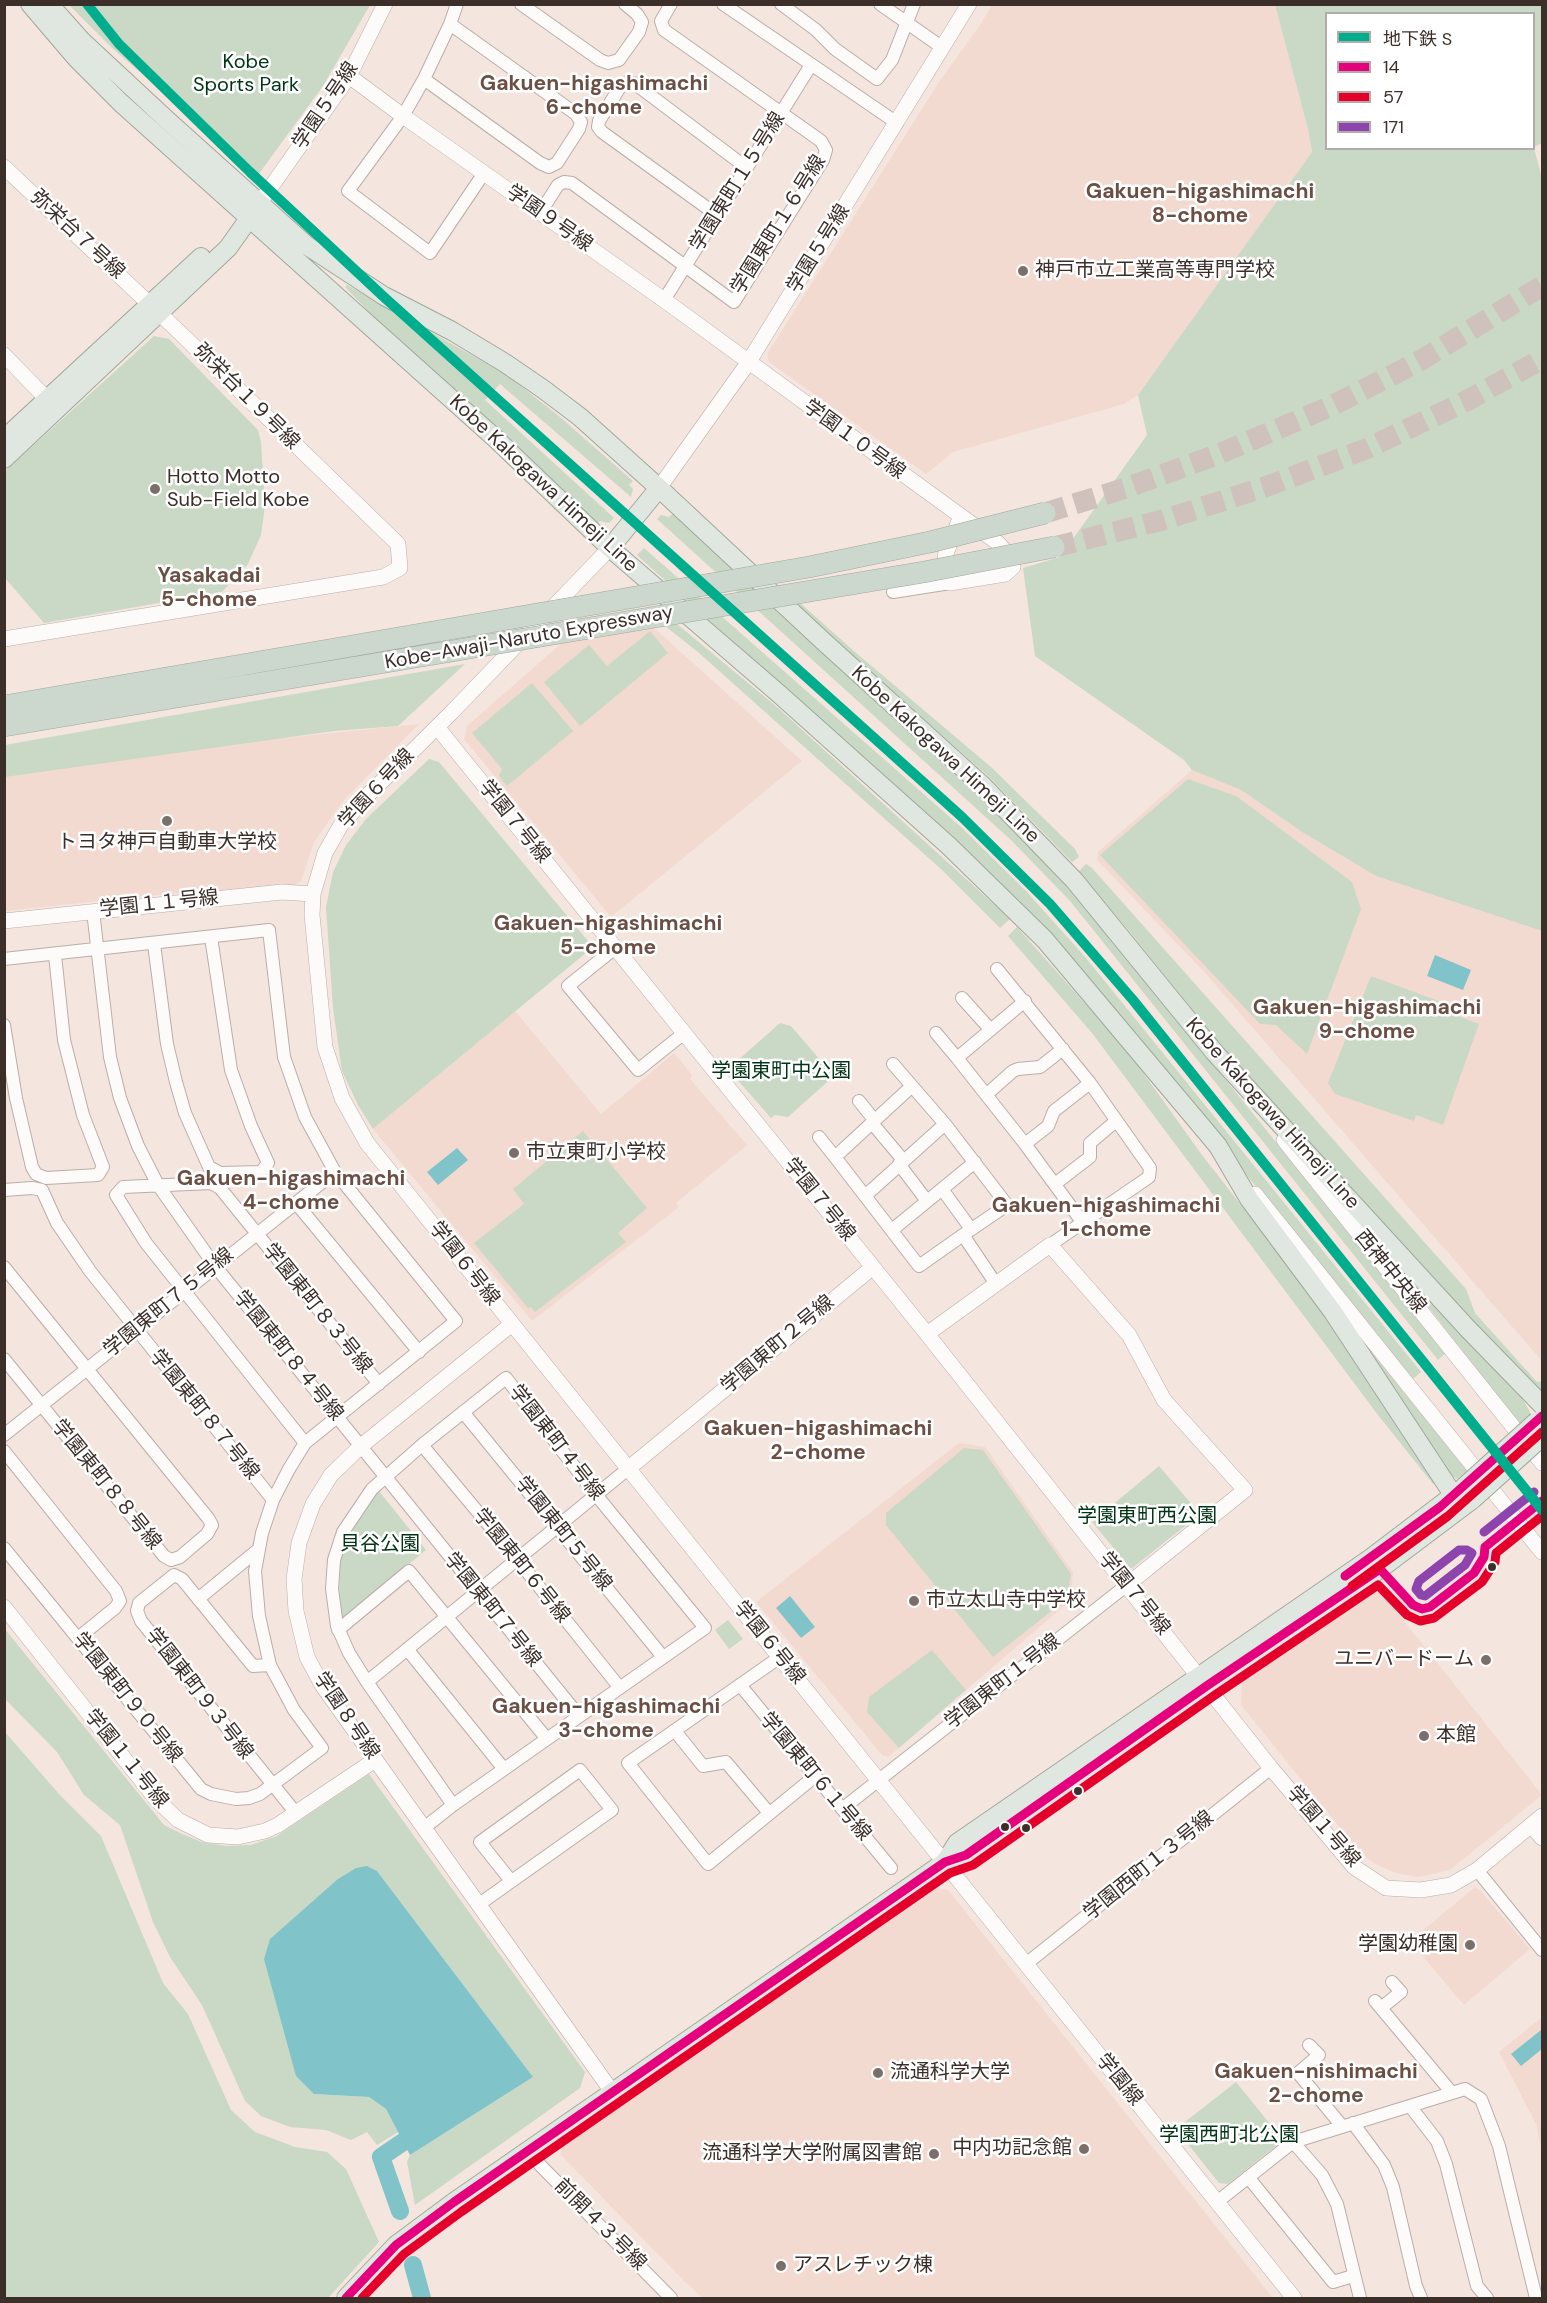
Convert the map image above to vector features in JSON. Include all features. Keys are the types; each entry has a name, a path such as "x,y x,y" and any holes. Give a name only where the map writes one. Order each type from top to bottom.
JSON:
{"highway":[{"name":"Kobe-Awaji-Naruto Expressway","path":"4,706 808,567 930,542 1045,513"},
{"name":"Kobe-Awaji-Naruto Expressway","path":"4,726 924,572 1054,547"}],"main road":[{"name":"Kobe Kakogawa Himeji Line","path":"30,4 99,81 254,211 397,304 466,339 543,389 587,424 653,495 1015,818 1058,862 1114,927 1215,1053 1468,1329 1541,1420 1464,1494 1380,1569 1204,1680 1185,1688 957,1843 945,1862 454,2202 396,2245 346,2298"},
{"name":"Kobe Kakogawa Himeji Line","path":"49,4 81,40 254,211 610,548 778,693 997,891 1045,940 1218,1146 1249,1199 1334,1312 1464,1494"},
{"path":"4,459 53,405 154,309 220,239 254,211"},
{"path":"4,439 53,405"},
{"path":"610,548 653,495"}],"street":[{"name":"学園５号線","path":"254,211 349,76 385,4"},
{"path":"457,4 424,79 403,116 348,191 430,253 484,173"},
{"path":"521,4 600,60 608,63 619,60 639,32 642,22 637,14 624,4"},
{"path":"671,4 661,21 664,30 782,112"},
{"path":"723,4 897,123"},
{"path":"781,4 816,30 835,49 878,79 892,60 914,4"},
{"path":"880,4 943,48"},
{"name":"学園５号線","path":"653,495 748,363 969,4"},
{"path":"424,79 540,163 549,166 557,163 579,129 581,122 576,114 450,24"},
{"name":"学園東町１５号線","path":"664,300 812,65"},
{"name":"学園９号線","path":"349,76 664,300 748,363"},
{"path":"717,215 602,132 598,127 599,121 614,95 620,87 627,83 634,83 747,168"},
{"name":"学園東町１６号線","path":"685,267 734,302 823,160 826,150 821,141 782,112"},
{"name":"弥栄台７号線","path":"4,167 154,309"},
{"path":"540,213 558,185 564,182 572,183 685,267"},
{"name":"弥栄台１９号線","path":"4,639 383,577 400,568 398,544 154,309"},
{"path":"4,355 53,405"},
{"name":"学園１０号線","path":"748,363 998,543 1011,557 1013,567 1005,573 950,583"},
{"path":"893,592 950,583 945,556 961,516"},
{"name":"学園６号線","path":"610,548 341,825 326,853 313,894 312,915 324,1047 342,1098 367,1143 945,1862"},
{"name":"学園７号線","path":"438,727 1204,1680"},
{"name":"学園１１号線","path":"4,921 282,892 313,894"},
{"name":"学園東町８４号線","path":"93,911 110,1057 117,1088 138,1146 158,1185 215,1266 335,1420 361,1446"},
{"path":"4,960 269,930 284,1057 305,1117 335,1172 456,1322 306,1443 289,1468 273,1500 258,1550 255,1571 256,1595 270,1665"},
{"path":"154,944 167,1044 176,1082 185,1113 209,1167 220,1173 261,1172 268,1163 250,1126 231,1071 211,937"},
{"path":"615,948 568,986 638,1071 683,1034"},
{"path":"4,1025 16,1098 32,1167 36,1174 46,1178 98,1175 103,1167 83,1115 64,1040 55,955"},
{"path":"927,1334 1149,1177 1150,1168 1090,1083 997,969"},
{"path":"962,998 990,1029"},
{"path":"957,1058 1025,1001"},
{"path":"936,1033 987,1094 1083,1223"},
{"path":"987,1094 1013,1071 1040,1067 1063,1049"},
{"name":"西神中央線","path":"1215,1053 1542,1463"},
{"path":"819,1137 919,1266 1007,1205 945,1124 893,1065"},
{"path":"1025,1144 1048,1126 1054,1111 1090,1083"},
{"path":"835,1157 912,1086"},
{"path":"859,1101 927,1201"},
{"path":"1055,1184 1090,1157 1090,1143 1116,1121"},
{"path":"865,1196 945,1124"},
{"path":"1218,1146 1542,1552"},
{"path":"892,1230 975,1162"},
{"name":"学園東町７５号線","path":"4,1435 335,1172"},
{"name":"学園東町８３号線","path":"158,1185 211,1183 220,1188 379,1384"},
{"path":"158,1185 123,1187 116,1195 146,1243 306,1443"},
{"name":"学園東町８７号線","path":"4,1190 32,1188 42,1190 63,1232 90,1271 273,1500"},
{"path":"942,1189 996,1284"},
{"path":"296,1203 419,1352"},
{"path":"1050,1245 1129,1335 1164,1400 1245,1490 1127,1585"},
{"name":"学園東町８８号線","path":"4,1267 208,1518 212,1526 207,1534 180,1557 171,1560 164,1556 4,1359"},
{"name":"学園東町２号線","path":"629,1468 873,1267"},
{"name":"学園８号線","path":"512,1324 361,1446 331,1475 313,1504 299,1543 294,1579 296,1611 307,1657 322,1685 613,2093"},
{"name":"学園東町４号線","path":"424,1828 453,1805 705,1628 597,1496 506,1378 385,1476 356,1512 344,1533 334,1560 332,1589 338,1630 349,1653 453,1805"},
{"name":"学園東町５号線","path":"464,1412 663,1657"},
{"name":"学園東町６号線","path":"422,1445 620,1688"},
{"name":"学園東町７号線","path":"361,1446 579,1716"},
{"path":"4,1451 116,1591 120,1601 115,1608 78,1638"},
{"path":"367,1682 629,1468"},
{"name":"学園東町９０号線","path":"4,1548 201,1789 211,1794 236,1799 249,1798 272,1785 322,1748 294,1710 270,1665"},
{"path":"198,1599 258,1550"},
{"path":"338,1630 410,1571 547,1739"},
{"name":"学園東町９３号線","path":"270,1665 252,1666 182,1580 174,1575 139,1603 136,1611 141,1621 295,1812"},
{"name":"学園東町１号線","path":"842,1809 1127,1585"},
{"name":"学園１１号線","path":"4,1606 157,1800 178,1820 208,1835 238,1837 265,1831 279,1825 375,1760"},
{"path":"407,1649 504,1769"},
{"path":"780,1657 628,1763 708,1864 814,1777"},
{"name":"学園１号線","path":"1204,1680 1271,1768 1354,1867 1386,1888 1421,1890 1451,1885 1477,1870 1537,1820"},
{"name":"学園東町６１号線","path":"740,1686 842,1809 878,1860 891,1868"},
{"path":"675,1731 704,1766 726,1762 769,1813"},
{"name":"学園西町１３号線","path":"1026,1964 1271,1768"},
{"path":"478,1905 612,1810 580,1770 480,1842 511,1881"},
{"path":"1537,1820 1542,1838"},
{"name":"学園線","path":"945,1862 1294,2298"},
{"path":"1477,1870 1542,1950"},
{"path":"1392,1982 1401,1992 1378,2005 1452,2093"},
{"path":"1309,2045 1319,2055 1298,2073 1384,2165 1392,2187 1416,2286 1421,2298"},
{"path":"1217,2202 1293,2142 1464,2089 1481,2099 1499,2146 1536,2298"},
{"path":"1410,2106 1437,2141 1446,2164 1477,2286 1487,2298"},
{"path":"1293,2142 1322,2175 1337,2204 1360,2298"},
{"name":"前開４３号線","path":"530,2150 540,2164 671,2298"},
{"path":"1248,2177 1333,2282 1353,2276"}],"shaded area":[{"name":"神戸市立工業高等専門学校","path":"992,5 1275,5 1312,152 1138,395 1124,404 953,452 926,474 769,362 767,354 939,82"},
{"path":"653,627 802,761 611,917 464,739 467,726 564,641"},
{"name":"トヨタ神戸自動車大学校","path":"419,724 344,800 314,842 301,881 296,885 166,894 5,911 4,767"},
{"path":"1192,770 1241,790 1302,832 1376,876 1542,931 1542,1361 1206,974 1097,860 1098,852"},
{"name":"市立東町小学校","path":"515,1011 601,1114 674,1053 692,1075 690,1079 747,1145 676,1203 679,1207 532,1321 373,1129"},
{"name":"市立太山寺中学校","path":"959,1443 985,1447 1073,1572 1071,1600 888,1757 882,1755 756,1602"},
{"path":"1366,1591 1382,1593 1542,1795 1450,1870 1418,1877 1396,1873 1375,1864 1358,1850 1241,1705 1242,1681"},
{"name":"流通科学大学","path":"930,1887 948,1890 1273,2298 703,2298 560,2154 564,2141"},
{"name":"学園幼稚園","path":"1475,1887 1530,1949 1464,2005 1410,1941"},
{"path":"1542,2017 1542,2152 1536,2124 1499,2052"}],"green space":[{"name":"Kobe Sports Park","path":"69,5 370,5 323,86 258,175 111,47"},
{"path":"1275,5 1542,5 1542,143 1535,146 1535,12 1325,12 1325,150 1535,150 1542,178 1542,931 1376,876 1302,832 1241,790 1192,770 1184,760 1035,656 1023,568 1060,557 1147,435 1138,395 1312,152"},
{"path":"347,285 507,375 560,417 633,481 629,485 633,489 631,497 500,384 485,400 614,518 609,523 600,521 597,525 408,352 345,287"},
{"name":"Hotto Motto Sub-Field Kobe","path":"154,336 169,339 258,430 261,442 265,506 261,535 248,564 222,592 44,623 5,578 5,471"},
{"path":"675,511 982,796 1080,899 1446,1353 1438,1360 1070,901 1011,840 657,519 661,515 669,517"},
{"path":"644,548 961,827 1026,891 1086,958 1421,1372 1412,1380 1077,965 949,838 637,555"},
{"path":"799,602 991,767 1075,849 1079,857 1072,862 987,775 792,603"},
{"path":"677,624 777,707 1010,919 1000,928 942,870 699,653 665,626"},
{"path":"650,631 668,653 580,726 544,682 589,645 607,666"},
{"path":"465,664 398,726 334,731 5,777 5,745"},
{"path":"532,683 573,731 507,786 499,776 502,769 472,733"},
{"path":"429,759 439,762 593,947 373,1129 358,1105 342,1071 333,1008 326,907 333,872 346,845 366,819"},
{"path":"1188,779 1236,796 1352,882 1361,909 1307,1054 1276,1025 1260,1024 1100,855"},
{"path":"1086,864 1092,868 1466,1289 1475,1313 1537,1382 1542,1381 1542,1390 1532,1389 1267,1103 1129,931 1078,872"},
{"path":"1017,927 1129,1053 1202,1155 1301,1282 1438,1481 1433,1484 1378,1415 1092,1033 1008,936"},
{"path":"1371,976 1455,1007 1453,1014 1479,1024 1443,1125 1416,1115 1414,1121 1335,1094 1328,1083"},
{"name":"学園東町中公園","path":"780,1023 791,1026 834,1076 788,1117 775,1115 771,1118 728,1069"},
{"path":"583,1131 647,1208 618,1233 626,1242 535,1312 531,1307 528,1308 474,1243 524,1204 513,1189"},
{"path":"1420,1296 1432,1299 1521,1396 1531,1414 1519,1424"},
{"path":"1361,1339 1467,1471 1457,1479 1450,1474"},
{"path":"964,1448 983,1450 1071,1574 1067,1599 993,1657 886,1525 886,1513"},
{"name":"学園東町西公園","path":"1159,1466 1200,1514 1131,1569 1092,1522"},
{"name":"貝谷公園","path":"379,1491 426,1550 342,1620 339,1602 340,1558 361,1513"},
{"path":"728,1620 743,1639 729,1649 715,1630"},
{"path":"4,1628 164,1825 202,1842 226,1846 251,1845 277,1836 369,1774 585,2072 580,2088 415,2205 407,2162 410,2155 533,2077 377,1871 367,1866 314,2094 369,2097 386,2109 398,2132 377,2145 367,2132 351,2140 326,2130 290,2127 261,2116 245,2101 202,2005 170,1957 153,1922 120,1825 84,1795 57,1752 5,1699"},
{"path":"932,1650 966,1690 899,1748 867,1712 869,1697"},
{"path":"5,1732 59,1794 101,1836 163,1983 188,2014 231,2110 255,2132 295,2147 327,2152 346,2169 379,2242 328,2298 5,2298"},
{"name":"学園西町北公園","path":"1236,2082 1283,2140 1228,2184 1219,2183 1176,2129"}],"water":[{"path":"1435,955 1471,970 1463,990 1427,976"},
{"path":"457,1148 468,1160 438,1185 427,1172"},
{"path":"790,1596 815,1627 801,1638 776,1608"},
{"path":"367,1866 377,1871 533,2077 410,2155 386,2109 369,2097 314,2094 296,2076 264,1959 270,1939 338,1879 356,1868"},
{"path":"1541,2030 1542,2049 1521,2066 1511,2054"}],"waterway":[{"path":"400,2211 381,2157 403,2142"},
{"path":"413,2265 422,2298"}],"tunnel":[{"path":"1045,513 1126,488 1219,454 1327,408 1418,362 1542,286"},
{"path":"1054,547 1163,520 1265,487 1366,449 1466,401 1542,359"}],"metro line":[{"name":"S","path":"87,4 119,44 250,172 385,298 962,817 1050,904 1133,1000 1542,1510"}],"transit line":[{"name":"14","path":"1345,1576 1440,1507 1542,1416"},
{"name":"57","path":"1352,1586 1448,1516 1542,1432"},
{"name":"171","path":"1484,1532 1534,1492"},
{"name":"14","path":"1380,1569 1413,1605 1422,1609 1430,1607 1474,1573 1484,1557 1485,1547 1542,1501"},
{"name":"57","path":"362,2298 404,2254 461,2212 950,1873 973,1865 1215,1695 1378,1585 1407,1615 1420,1621 1434,1618 1482,1582 1495,1562 1496,1553 1542,1516"},
{"name":"171","path":"1459,1550 1472,1553 1465,1565 1425,1596 1421,1595 1416,1589 1419,1581 1459,1550"},
{"name":"14","path":"346,2298 396,2245 454,2202 945,1862 966,1855 1208,1685 1380,1569"}],"place":[{"name":"神戸市立工業高等専門学校","path":"1023,271"},
{"name":"Hotto Motto Sub-Field Kobe","path":"155,489"},
{"name":"トヨタ神戸自動車大学校","path":"167,821"},
{"name":"市立東町小学校","path":"514,1153"},
{"name":"市立太山寺中学校","path":"914,1601"},
{"name":"ユニバードーム","path":"1486,1660"},
{"name":"本館","path":"1424,1736"},
{"name":"学園幼稚園","path":"1470,1945"},
{"name":"流通科学大学","path":"878,2073"},
{"name":"中内功記念館","path":"1084,2149"},
{"name":"流通科学大学附属図書館","path":"934,2154"},
{"name":"アスレチック棟","path":"781,2266"}],"district":[{"name":"Gakuen-higashimachi 6-chome","path":"594,96"},
{"name":"Gakuen-higashimachi 8-chome","path":"1200,204"},
{"name":"Yasakadai 5-chome","path":"209,588"},
{"name":"Gakuen-higashimachi 5-chome","path":"608,936"},
{"name":"Gakuen-higashimachi 9-chome","path":"1367,1020"},
{"name":"Gakuen-higashimachi 4-chome","path":"291,1191"},
{"name":"Gakuen-higashimachi 1-chome","path":"1106,1218"},
{"name":"Gakuen-higashimachi 2-chome","path":"818,1441"},
{"name":"Gakuen-higashimachi 3-chome","path":"606,1719"},
{"name":"Gakuen-nishimachi 2-chome","path":"1316,2084"}]}
